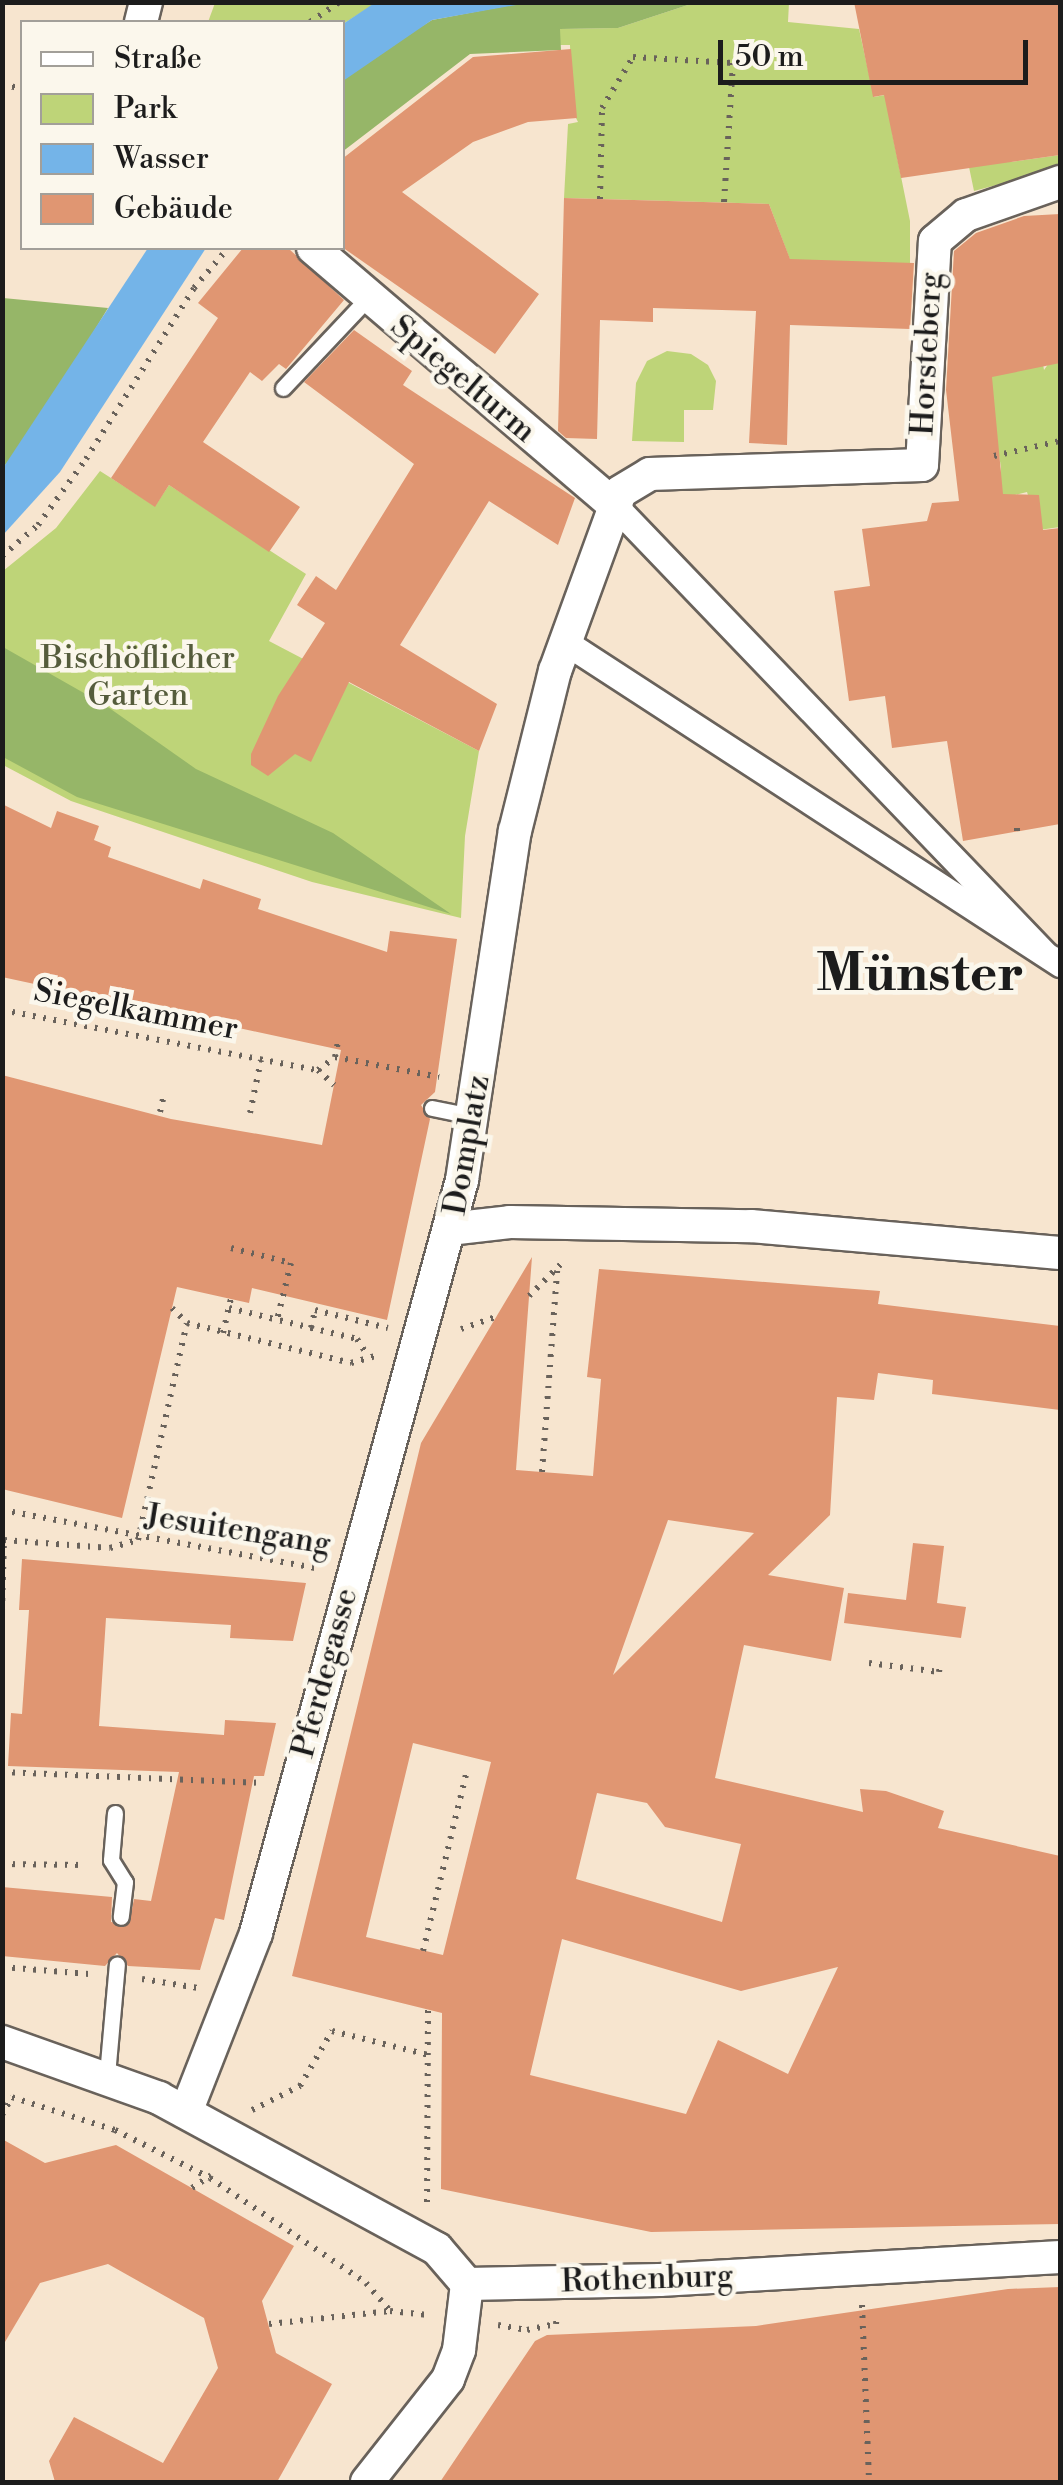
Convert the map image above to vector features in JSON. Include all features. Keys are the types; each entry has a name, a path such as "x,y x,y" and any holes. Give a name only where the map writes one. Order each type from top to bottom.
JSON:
{"street":[{"name":"Horsteberg","path":"616,507 620,492 650,474 922,466 935,241 966,215 1060,182"},
{"name":"Spiegelturm","path":"315,250 616,507"},
{"name":"Domplatz","path":"616,507 565,642 515,832 475,1100 449,1229 510,1222 751,1226 1060,1253"},
{"path":"616,507 1052,958"},
{"path":"565,642 1052,958"},
{"name":"Pferdegasse","path":"186,2112 256,1933 410,1352 449,1229"},
{"path":"2,2042 107,2076 186,2112 428,2244 455,2263 468,2284 459,2350 448,2379 367,2482"},
{"name":"Rothenburg","path":"468,2284 1060,2257"}],"lane":[{"path":"282,388 367,298"},
{"path":"432,1108 475,1100"},
{"path":"115,1813 110,1860 125,1882 121,1917"},
{"path":"107,2076 117,1964"}],"path":[{"path":"313,20 340,2"},
{"path":"600,199 602,108 632,57 733,63 724,203"},
{"path":"2,556 38,525 77,472 194,288 226,250"},
{"path":"994,456 1060,441"},
{"name":"Siegelkammer","path":"2,1010 318,1070"},
{"path":"334,1085 318,1070 336,1057 338,1042"},
{"path":"336,1057 475,1100"},
{"name":"Siegelkammer","path":"250,1113 261,1060"},
{"path":"160,1112 164,1094"},
{"path":"231,1248 291,1263 277,1320"},
{"path":"529,1296 582,1248"},
{"path":"542,1472 557,1271"},
{"path":"223,1333 231,1299"},
{"path":"172,1308 187,1324 351,1364 368,1356 410,1352"},
{"path":"229,1308 357,1339 368,1356"},
{"path":"311,1328 314,1310 375,1322"},
{"path":"460,1329 496,1317"},
{"path":"2,1611 4,1540 110,1548 138,1540 187,1324"},
{"name":"Jesuitengang","path":"2,1510 138,1540 352,1574"},
{"path":"869,1662 939,1672 940,1665"},
{"path":"2,1772 294,1788"},
{"path":"423,1951 466,1774"},
{"path":"2,1864 64,1869 110,1860"},
{"path":"428,2009 428,2244"},
{"path":"300,2086 332,2030 428,2056"},
{"path":"2,2094 115,2130 210,2178 366,2283 390,2311 268,2324"},
{"path":"2,2115 12,2098"},
{"path":"861,2268 869,2482"}],"green space":[{"path":"527,2 694,3 618,28 560,29 561,50 470,54 345,150 345,78 363,62 432,20"},
{"path":"215,3 376,3 345,23 209,20"},
{"path":"694,3 789,3 788,22 859,29 874,97 995,75 997,34 1060,35 1060,73 977,86 1011,162 1060,155 1060,168 974,191 959,119 892,132 910,221 910,263 792,265 769,204 564,198 568,124 578,122 572,110 570,45 560,45 560,29 618,28"},
{"path":"3,298 108,308 41,419 3,468"},
{"path":"667,351 691,354 708,365 716,381 713,410 684,410 684,442 632,441 636,383 647,361"},
{"path":"1049,363 1060,363 1060,527 1039,530 1027,492 998,499 1001,467 984,367 1043,364 1044,370"},
{"name":"Bischöflicher Garten","path":"100,471 155,506 169,485 306,574 269,641 479,751 465,836 461,918 312,882 71,801 3,765 3,571 56,528"},
{"path":"3,647 105,705 196,769 333,833 451,914 77,797 3,757"}],"water":[{"path":"376,2 527,2 432,20 345,80 345,23"},
{"path":"147,250 205,250 60,472 3,535 3,468"}],"building":[{"path":"854,2 1060,2 1060,155 901,178 884,95 873,97"},
{"path":"571,49 577,118 528,122 473,142 402,192 539,294 495,354 345,249 345,157 473,57"},
{"path":"564,198 769,204 790,259 914,263 910,329 790,325 787,445 749,443 756,311 653,308 653,322 600,320 597,439 566,438 558,431"},
{"path":"1060,214 1060,363 992,377 1003,494 1039,495 1043,530 1060,528 1060,824 963,841 947,741 892,748 885,696 849,701 834,591 870,586 862,529 927,521 932,503 959,501 946,390 954,251 976,233 1024,216"},
{"path":"241,250 290,250 344,300 286,369 279,364 262,381 250,372 203,442 300,507 269,552 169,485 155,507 111,478 218,318 198,303"},
{"path":"354,330 412,371 403,385 575,498 558,545 489,501 400,645 497,704 479,751 349,682 311,762 295,754 268,776 251,765 251,754 278,696 325,623 297,605 316,576 336,590 414,464 304,382"},
{"path":"2,804 51,828 57,811 99,826 94,840 111,847 108,857 200,889 203,879 261,899 258,909 387,952 390,931 457,939 435,1092 421,1105 430,1119 387,1320 252,1288 249,1303 177,1287 122,1518 2,1489 2,1075 171,1119 322,1145 341,1050 2,977"},
{"path":"532,1257 516,1470 593,1476 601,1379 587,1377 599,1269 880,1291 878,1304 1060,1326 1060,1410 932,1394 933,1380 878,1373 874,1400 837,1397 830,1515 768,1575 844,1588 831,1661 744,1645 715,1778 863,1812 860,1789 886,1791 944,1811 938,1828 1060,1856 1060,2224 651,2232 441,2189 442,2013 292,1976 421,1443","holes":["668,1520 754,1533 613,1675","413,1743 491,1762 443,1955 366,1937","597,1793 647,1803 665,1827 741,1844 722,1922 576,1879","562,1939 741,1991 838,1967 788,2074 718,2040 686,2114 530,2075"]},
{"path":"913,1543 944,1546 937,1603 966,1607 961,1638 844,1623 848,1593 906,1600"},
{"path":"22,1559 306,1583 293,1641 230,1638 231,1625 106,1618 99,1726 224,1735 225,1720 276,1723 264,1776 254,1776 224,1920 215,1918 200,1970 128,1966 117,1953 105,1966 2,1956 2,1887 112,1897 111,1922 129,1924 134,1899 151,1901 179,1772 8,1766 11,1713 22,1714 29,1610 19,1610"},
{"path":"2,2139 45,2163 116,2145 294,2246 262,2301 276,2353 332,2384 277,2482 55,2482 49,2461 74,2417 163,2463 218,2368 204,2318 108,2264 40,2283 2,2347"},
{"path":"1060,2287 1060,2482 440,2482 535,2341 547,2335 756,2326 1008,2289"}],"district":[{"name":"Münster","path":"920,975"}]}
